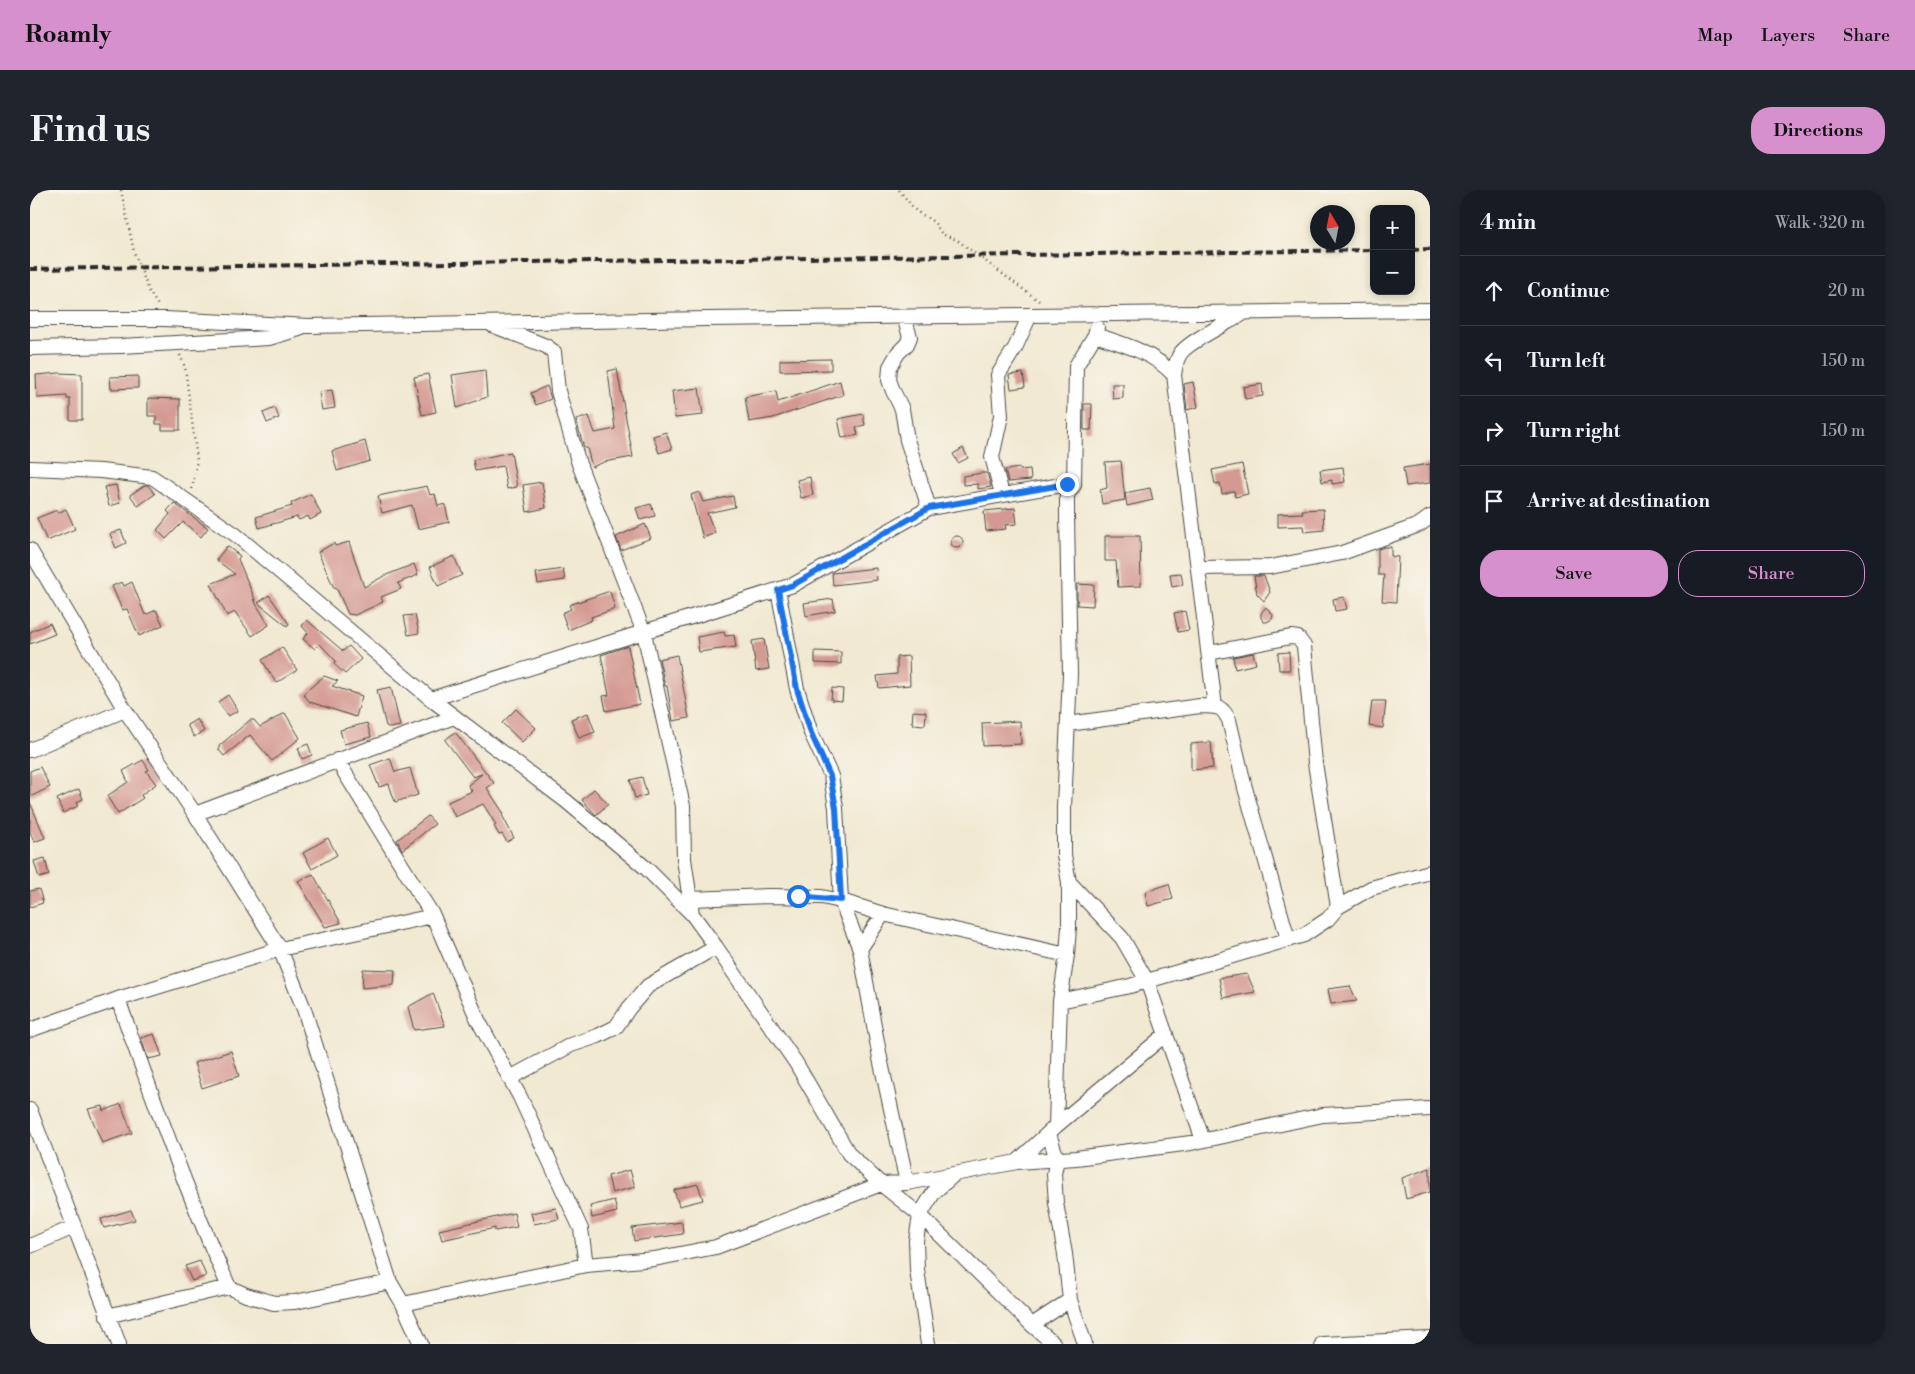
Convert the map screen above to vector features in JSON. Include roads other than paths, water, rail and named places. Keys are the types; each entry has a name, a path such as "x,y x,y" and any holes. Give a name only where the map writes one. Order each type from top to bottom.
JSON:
{"street":[{"path":"30,318 165,319 309,326 904,316 1430,310"},
{"path":"1215,707 1174,375 1179,354 1195,340 1226,325 1245,312"},
{"path":"1085,1344 1070,1300 1065,1254 1056,1203 1054,1174 1057,1159 1052,1130 1060,1002 1068,955 1069,882 1064,846 1070,674 1067,495 1074,485 1076,366 1095,335 1099,314"},
{"path":"1002,494 992,457 1002,416 998,375 1015,348 1030,315"},
{"path":"904,316 910,337 890,367 889,380 902,409 907,440 929,508"},
{"path":"201,341 216,322"},
{"path":"484,323 546,346 554,352 558,392 579,464 644,633 683,806 684,859 692,914"},
{"path":"30,348 269,338 309,326"},
{"path":"1095,335 1134,348 1153,358 1174,375"},
{"path":"30,468 101,471 152,477 236,535 431,699 566,801 647,869 692,914 716,947 796,1063 849,1154 881,1184 920,1215 1032,1326 1054,1344"},
{"path":"431,699 793,585 929,508 1002,494 1067,484 1074,485"},
{"path":"1199,568 1270,567 1342,553 1419,525 1430,517"},
{"path":"30,550 125,710 195,814 280,949 304,1009 390,1282 403,1304 420,1344"},
{"path":"778,590 797,689 811,733 830,776 836,808 841,900 860,949 880,1058 907,1183"},
{"path":"1209,654 1291,637 1298,638 1304,646 1315,763 1338,907"},
{"path":"1068,724 1200,706 1218,706 1224,710 1229,720 1245,788 1288,939"},
{"path":"30,750 125,710"},
{"path":"195,814 454,717"},
{"path":"337,760 433,916 478,1020 510,1078 581,1229 586,1265"},
{"path":"1060,1002 1130,986 1304,935 1328,919 1338,907 1371,888 1430,872"},
{"path":"1069,882 1122,938 1147,981 1203,1140"},
{"path":"690,899 798,896 841,900 883,914 1068,955"},
{"path":"860,949 883,914"},
{"path":"30,1030 118,999 280,949 433,916"},
{"path":"510,1078 572,1045 598,1036 616,1027 648,986 716,947"},
{"path":"118,999 158,1112 200,1221 229,1287"},
{"path":"1018,1162 1039,1141 1166,1034"},
{"path":"403,1304 586,1265 654,1259 716,1247 881,1184 907,1183 1018,1162 1076,1158 1203,1140 1323,1115 1430,1109"},
{"path":"30,1110 118,1344"},
{"path":"928,1344 917,1270 916,1241 920,1215 934,1192 955,1174"},
{"path":"30,1246 74,1227"},
{"path":"107,1316 229,1287 246,1295 274,1303 295,1302 390,1282"},
{"path":"1032,1326 1070,1300"},
{"path":"1322,1344 1430,1339"}],"railway":[{"path":"1415,250 1430,249"},
{"path":"30,269 1370,250"}]}
